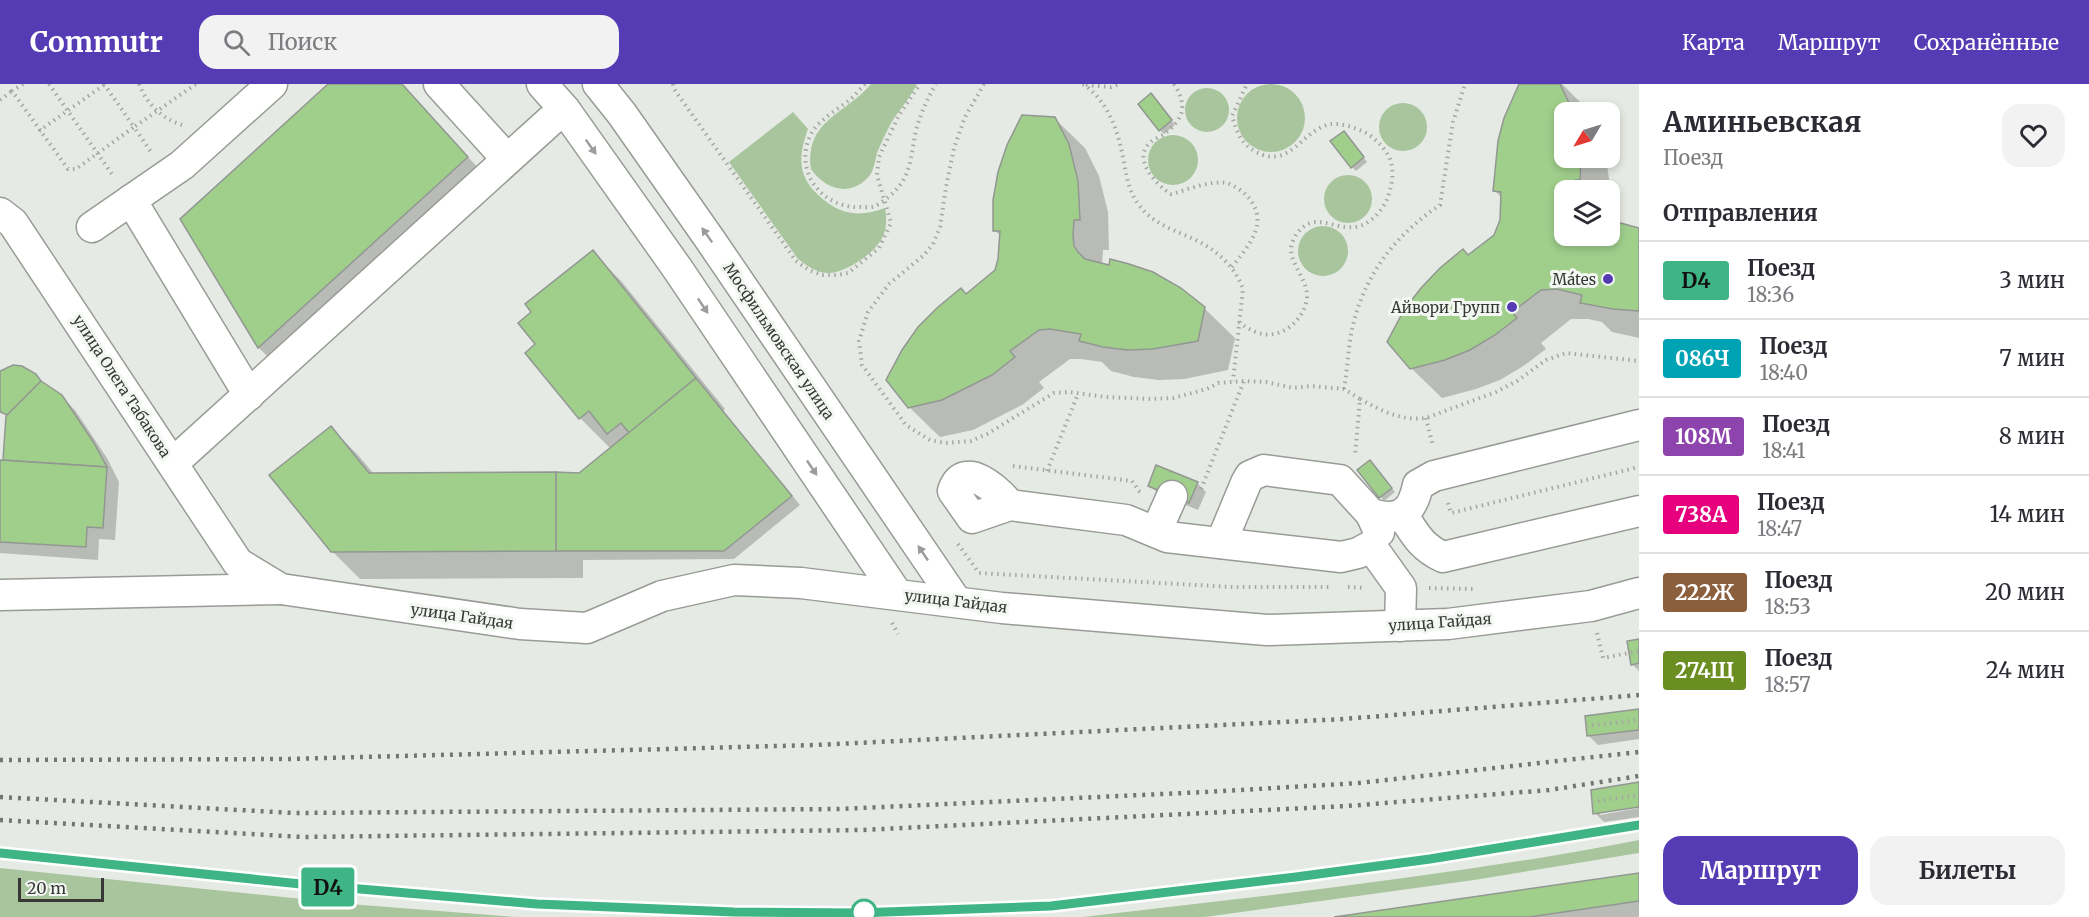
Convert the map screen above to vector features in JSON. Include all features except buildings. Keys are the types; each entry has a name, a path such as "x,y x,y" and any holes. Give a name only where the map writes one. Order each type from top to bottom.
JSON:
{"street":[{"path":"92,227 124,190 168,176 272,84"},
{"path":"439,84 507,159"},
{"path":"542,84 565,110 677,268 897,594"},
{"name":"Мосфильмовская улица","path":"598,84 622,114 704,231 956,601"},
{"path":"173,463 507,159 565,110"},
{"path":"124,190 249,394"},
{"name":"улица Олега Табакова","path":"0,213 13,222 238,563"},
{"path":"1362,503 1384,518 1395,517 1402,514 1412,503 1418,485 1434,476 1639,425"},
{"path":"1010,505 1126,520 1167,537 1341,557 1358,553 1371,546 1380,537 1379,530 1362,503 1340,480 1264,470 1250,476 1221,543"},
{"path":"1156,532 1180,496"},
{"path":"1402,514 1422,544 1431,552 1443,557 1639,511"},
{"path":"1371,546 1401,588 1400,626"},
{"name":"улица Гайдая","path":"238,563 281,589"},
{"name":"улица Гайдая","path":"0,596 281,589 520,624 587,628 662,596 734,580 801,583 1002,608 1267,630 1448,624 1591,606 1639,593"}],"path":[{"path":"0,100 23,84"},
{"path":"49,84 124,190"},
{"path":"39,131 104,84 156,158"},
{"path":"138,84 157,112 173,122 190,128 209,129 226,126"},
{"path":"12,91 68,169 76,169 196,84"},
{"path":"673,84 674,89 796,261 808,270 822,275 848,273 879,248 886,238 891,223 877,175 879,157 899,115 920,84"},
{"path":"866,84 818,124 808,141 805,158 809,177 818,191 835,203 855,207 874,207 894,193 907,176 916,132 925,104 936,84"},
{"path":"984,84 965,117 954,148 945,187 940,227 933,244 924,255 890,284 868,312 859,341 862,365 906,425 930,440 971,441 987,434 1054,393 1079,393 1105,398 1173,398 1207,389 1218,383 1266,382 1293,388 1311,386 1344,389 1389,414 1415,419 1425,418 1496,392 1546,360 1566,353 1639,361"},
{"path":"1084,85 1111,87 1120,84"},
{"path":"1174,84 1182,97 1182,111 1176,124 1149,143 1144,156 1149,174 1160,188 1171,194 1206,184 1227,183 1242,191 1255,204 1258,223 1251,242 1232,267"},
{"path":"1239,322 1262,334 1276,334 1290,328 1302,314 1307,297 1303,277 1291,251 1294,237 1301,228 1313,222 1328,223 1348,229 1362,227 1376,216 1388,200 1393,179 1389,156 1372,135 1352,126 1331,124 1312,133 1281,155 1267,157 1248,147 1238,136 1232,116 1247,84"},
{"path":"1344,389 1353,323 1371,278 1395,242 1424,215 1440,204 1453,122 1465,84"},
{"path":"1084,85 1093,91 1108,112 1120,144 1128,187 1140,207 1158,223 1193,238 1227,261 1238,274 1243,289 1233,381"},
{"path":"1002,465 1132,481 1139,491 1180,496 1244,381"},
{"path":"1047,471 1079,393"},
{"path":"1360,399 1362,503"},
{"path":"945,442 953,449"},
{"path":"958,544 979,573 1233,587 1329,587"},
{"path":"1341,587 1480,589"},
{"path":"1596,624 1603,658 1639,651"},
{"path":"1586,726 1639,720"},
{"path":"1592,802 1639,795"}],"green space":[{"path":"871,84 917,84 891,123 870,175 855,187 847,189 831,186 811,169 814,139 829,120 861,95"},
{"path":"1271,84 1284,87 1295,94 1302,105 1305,118 1302,131 1295,142 1284,149 1271,152 1258,149 1247,142 1240,131 1237,118 1240,105 1247,94 1258,87"},
{"path":"1207,88 1222,95 1229,110 1222,125 1207,132 1192,125 1185,110 1192,95"},
{"path":"1398,103 1408,103 1423,113 1427,127 1423,141 1417,147 1408,151 1398,151 1383,141 1379,132 1379,122 1389,107"},
{"path":"793,112 808,129 801,161 806,179 818,195 835,207 848,212 862,213 885,208 885,228 877,245 857,262 834,272 819,271 798,259 729,162"},
{"path":"1168,135 1178,135 1191,142 1198,155 1198,165 1191,178 1178,185 1168,185 1159,181 1152,174 1148,165 1148,155 1152,146 1159,139"},
{"path":"1343,175 1353,175 1365,182 1372,194 1372,204 1365,216 1353,223 1343,223 1328,212 1324,204 1324,194 1335,179"},
{"path":"1328,226 1341,233 1347,241 1347,261 1341,269 1333,275 1318,276 1305,269 1299,261 1298,246 1305,233 1313,227"},
{"path":"1639,840 1639,853 1474,880 1205,917 1083,917 1431,874"},
{"path":"0,868 362,905 515,917 0,917"}],"railway":[{"path":"0,760 288,759 816,745 1344,719 1639,695"},
{"path":"0,797 294,813 839,809 1359,783 1639,752"},
{"path":"0,820 303,837 862,830 1347,806 1549,790 1639,776"},
{"path":"0,853 301,884 536,904 733,912 857,913 1051,906 1453,856 1639,825"}],"train":[{"name":"D4","path":"0,853 301,884 537,904 734,912 857,913 1051,906 1430,859 1639,825"}],"place":[{"name":"Mátes","path":"1608,279"},
{"name":"Айвори Групп","path":"1512,307"}]}
